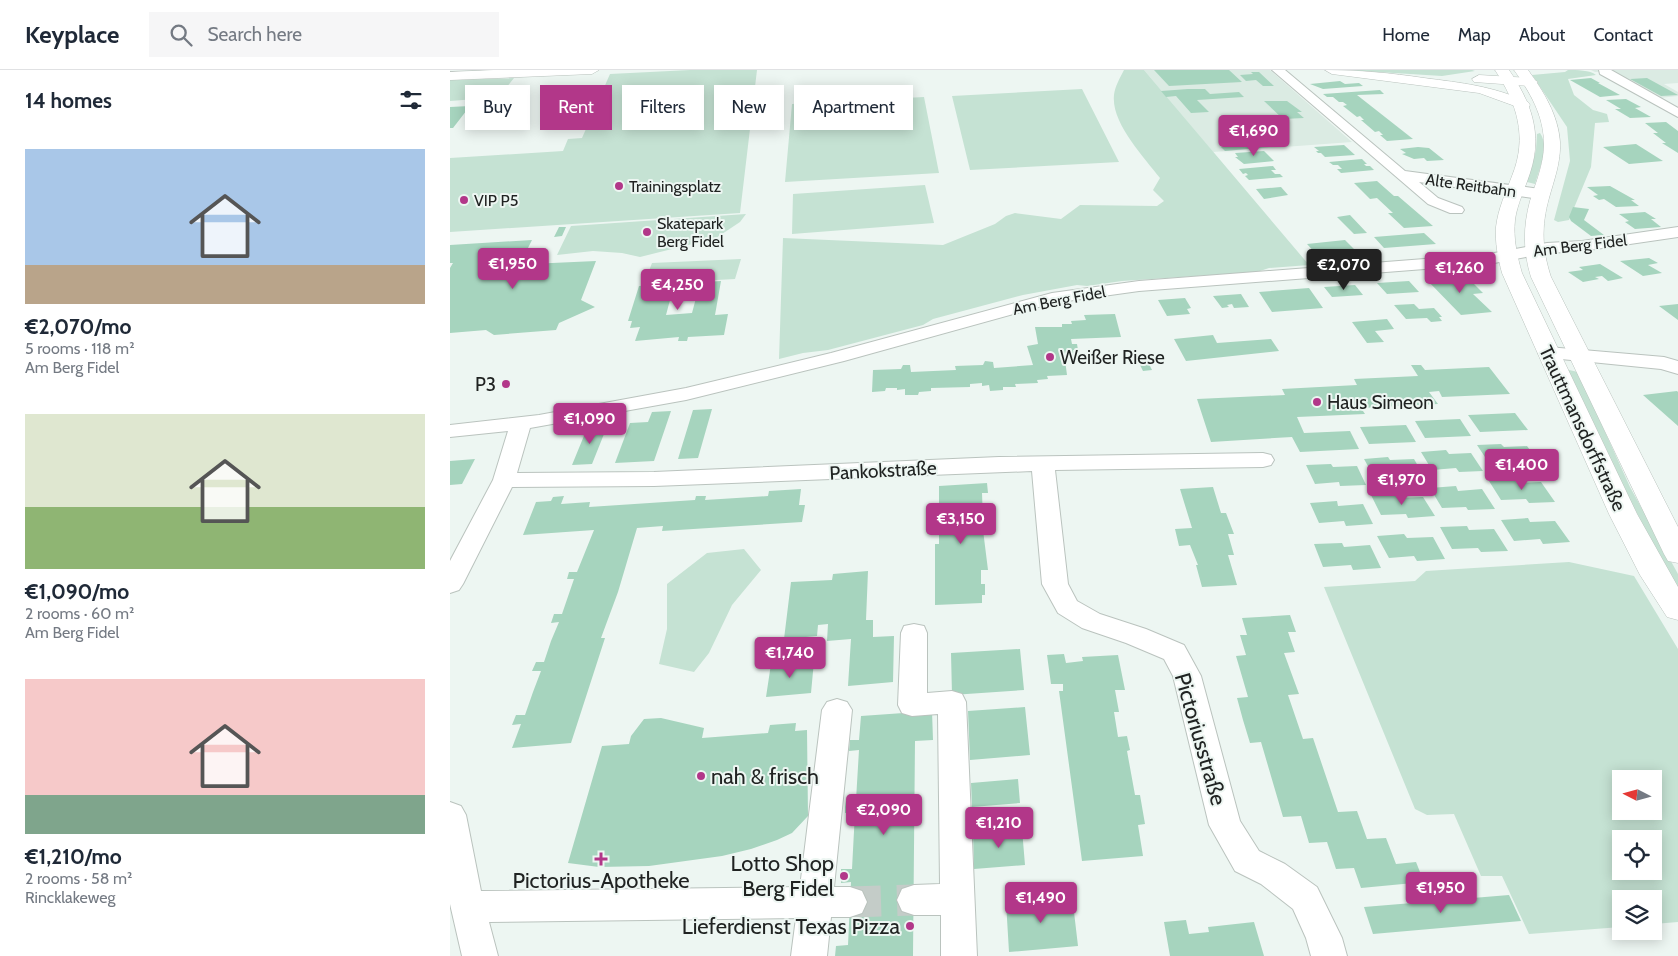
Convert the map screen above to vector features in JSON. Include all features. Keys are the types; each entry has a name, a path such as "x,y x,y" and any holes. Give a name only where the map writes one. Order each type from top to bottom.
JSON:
{"street":[{"path":"450,76 592,70"},
{"name":"Alte Reitbahn","path":"1278,70 1432,201 1456,210"},
{"path":"1332,70 1427,81 1486,91 1523,105"},
{"path":"1454,78 1484,70"},
{"name":"Trauttmansdorffstraße","path":"1522,70 1546,108 1552,130 1551,158 1540,194 1534,224 1534,250 1538,266 1550,296 1651,504 1678,554"},
{"path":"1604,71 1678,114"},
{"path":"1395,77 1508,78 1531,82"},
{"path":"1427,81 1508,78"},
{"name":"Trauttmansdorffstraße","path":"1508,78 1523,105 1528,119 1529,142 1522,172 1506,220 1507,256 1512,273 1623,514 1655,575 1678,610"},
{"name":"Alte Reitbahn","path":"1401,175 1540,194"},
{"name":"Am Berg Fidel","path":"450,431 522,424 686,394 836,357 1052,298 1139,286 1489,260 1534,250 1678,232"},
{"path":"1548,353 1664,364 1678,368"},
{"path":"450,584 504,480 522,424"},
{"name":"Pankokstraße","path":"504,480 654,479 999,464 1263,460"},
{"name":"Pictoriusstraße","path":"1043,464 1055,584 1067,607 1092,621 1136,636 1174,652 1187,676 1225,824 1247,861 1274,874 1305,898 1324,938 1330,956"},
{"path":"914,633 912,705 952,702 959,956"},
{"path":"809,956 837,710"},
{"path":"450,815 468,907 480,956"},
{"path":"914,900 957,899"},
{"path":"468,907 850,902"}],"shaded area":[{"path":"1144,70 1270,70 1352,142 1213,152"},
{"path":"1591,70 1678,70 1678,83 1664,84 1678,92 1678,96 1659,98 1609,71 1595,72"}],"green space":[{"path":"690,70 757,70 755,85 714,85 714,130 750,130 740,213 450,232 450,158 563,151 568,139 582,138 586,130 612,130 612,85 605,85 610,74"},
{"path":"1124,70 1144,70 1309,265 1269,268 1257,272 1122,281 1087,286 1077,285 1023,295 933,319 923,325 828,350 803,353 779,359 783,238 943,245 995,224 1006,216 1015,213 1061,219 1080,205 1157,206 1164,201 1153,190 1160,178 1130,139 1114,106 1114,95"},
{"path":"1346,70 1472,70 1475,71 1442,76"},
{"path":"1568,70 1587,71 1596,75 1568,79 1574,95 1593,110 1607,114 1609,122 1595,123 1591,167 1569,220 1558,222 1554,220 1570,161 1567,127 1532,75 1565,72"},
{"path":"514,78 508,85 465,85 465,100 450,101 450,80"},
{"path":"1082,89 1119,162 970,170 952,96"},
{"path":"924,97 939,173 785,182 792,104 794,104 794,130 913,130 913,98"},
{"path":"1540,133 1543,139 1544,151 1535,184 1527,182 1536,150 1537,134"},
{"path":"925,185 934,223 792,234 793,194"},
{"name":"Skatepark Berg Fidel","path":"746,214 740,222 716,238 640,257 622,253 593,251 557,255 571,226"},
{"path":"741,259 735,279 644,284 652,263"},
{"path":"1567,371 1578,372 1630,487 1678,574 1678,588 1620,481"},
{"path":"744,549 761,570 732,605 709,653 694,672 659,664 667,629 667,584 707,553"},
{"path":"1569,562 1634,576 1678,649 1678,922 1662,923 1662,890 1612,890 1612,928 1529,934 1502,876 1481,876 1454,814 1427,815 1415,809 1324,587 1415,581 1426,571"}],"building":[{"path":"1154,70 1229,70 1242,82 1169,86"},
{"path":"1251,72 1259,72 1274,86 1263,86 1256,80 1246,81 1240,75 1253,74"},
{"path":"1591,78 1620,95 1600,97 1570,80"},
{"path":"1647,78 1678,95 1661,96 1630,79"},
{"path":"1340,81 1345,84 1359,83 1363,86 1323,89 1310,84"},
{"path":"1205,89 1210,94 1239,92 1244,97 1197,100 1209,112 1191,113 1176,96 1166,97 1161,91"},
{"path":"1380,90 1384,94 1357,95 1413,139 1387,141 1380,135 1383,135 1379,131 1375,132 1361,120 1364,120 1360,116 1357,117 1343,106 1347,105 1343,102 1323,94"},
{"path":"1626,99 1641,107 1635,108 1651,117 1630,118 1615,109 1621,109 1606,100"},
{"path":"1264,101 1287,101 1302,112 1297,112 1304,118 1283,119"},
{"path":"465,106 465,112 453,128 450,128 450,107"},
{"path":"1666,122 1678,131 1678,153 1662,143 1666,143 1653,133 1658,133 1645,123"},
{"path":"1270,124 1278,131 1258,131 1255,127"},
{"path":"1265,143 1269,147 1225,151 1221,147"},
{"path":"1636,144 1663,161 1629,164 1603,147"},
{"path":"1344,145 1355,155 1325,157 1318,153 1316,151 1319,151 1314,147"},
{"path":"1429,148 1444,160 1427,161 1424,158 1414,159 1402,154 1406,153 1400,149"},
{"path":"1264,151 1274,161 1244,164 1235,157 1238,157 1235,153"},
{"path":"1362,159 1367,164 1364,164 1366,166 1370,166 1374,170 1341,173 1337,169 1342,169 1338,165 1333,165 1329,162"},
{"path":"1273,166 1276,170 1271,170 1283,177 1249,180 1245,176 1248,175 1246,173 1243,174 1239,169"},
{"path":"1377,181 1433,226 1404,228 1388,213 1393,213 1377,198 1370,199 1354,183"},
{"path":"1610,186 1635,200 1631,200 1639,206 1616,207 1604,199 1599,200 1593,196 1598,195 1587,187"},
{"path":"1281,187 1288,195 1264,199 1256,189"},
{"path":"1573,207 1589,209 1584,220 1604,235 1591,236 1571,221 1569,217"},
{"path":"1645,212 1656,219 1651,219 1661,227 1635,229 1625,222 1629,221 1619,214"},
{"path":"1350,215 1367,233 1354,234 1337,217"},
{"path":"559,227 566,227 562,236 554,237"},
{"path":"1424,233 1436,244 1384,248 1374,237"},
{"path":"532,240 517,270 530,264 596,261 581,300 595,307 559,323 556,330 494,335 486,330 450,333 450,268 453,263 450,263 450,245"},
{"path":"1345,240 1357,252 1328,253 1330,255 1318,256 1307,244"},
{"path":"1649,258 1658,263 1648,265 1662,273 1643,276 1620,261"},
{"path":"1600,264 1623,278 1608,281 1602,276 1595,277 1599,279 1583,282 1568,272 1583,270 1579,267"},
{"path":"1466,276 1483,293 1473,294 1492,312 1461,315 1426,279"},
{"path":"721,281 715,315 728,314 724,335 688,337 687,341 678,341 679,337 635,341 640,327 630,328 632,321 628,321 639,286","holes":["696,298 692,313 666,315 670,300"]},
{"path":"1409,281 1419,292 1387,294 1377,283"},
{"path":"1355,285 1363,295 1332,297 1324,287"},
{"path":"1309,288 1323,308 1272,312 1259,292"},
{"path":"1241,294 1249,307 1234,308 1232,304 1227,305 1229,307 1222,308 1213,296"},
{"path":"1185,298 1191,308 1187,309 1190,314 1167,316 1158,300"},
{"path":"1414,304 1419,309 1434,308 1442,317 1439,317 1442,321 1431,322 1427,318 1406,319 1394,305"},
{"path":"1678,304 1678,320 1659,306"},
{"name":"Weißer Riese","path":"1115,314 1121,337 1071,339 1072,344 1077,344 1078,350 1073,350 1074,354 1069,354 1070,360 1065,360 1067,375 1047,376 1048,379 1037,380 1038,383 1015,384 1016,387 1003,387 1003,390 990,391 989,385 982,386 982,383 970,384 970,387 931,388 931,391 919,392 918,395 905,395 905,389 897,390 897,388 886,388 885,391 872,392 873,370 901,369 903,365 910,365 911,372 956,370 955,366 983,365 985,361 993,362 994,368 1033,365 1027,346 1038,344 1035,327 1062,327 1062,324 1072,324 1071,321 1086,320 1084,315"},
{"path":"1387,319 1394,329 1375,331 1384,342 1367,343 1352,322"},
{"path":"1213,335 1217,343 1271,339 1279,351 1186,361 1174,339"},
{"path":"1148,362 1152,370 1143,371 1139,363"},
{"name":"Haus Simeon","path":"1411,365 1421,365 1425,370 1489,367 1510,394 1442,397 1439,391 1429,392 1438,404 1361,408 1365,414 1297,417 1304,433 1350,431 1359,449 1300,452 1292,437 1211,442 1197,399 1285,395 1282,389 1357,385 1354,379 1418,376"},
{"path":"1677,391 1678,426 1643,395"},
{"path":"712,409 698,458 678,459 693,410"},
{"path":"671,411 654,461 615,463 630,423 648,422 652,412"},
{"path":"1515,413 1528,430 1480,432 1468,415"},
{"path":"1460,419 1471,436 1425,438 1415,421"},
{"path":"608,424 592,464 572,465 588,426"},
{"path":"1406,425 1416,442 1369,444 1360,427"},
{"path":"1501,444 1504,447 1527,446 1540,464 1489,463 1477,445"},
{"path":"1446,450 1449,454 1471,453 1483,471 1459,472 1456,468 1432,470 1421,452"},
{"path":"1388,457 1390,460 1414,459 1425,478 1374,477 1364,459"},
{"path":"475,459 462,484 450,485 450,461"},
{"path":"1331,464 1333,467 1357,466 1366,485 1340,486 1339,482 1315,484 1306,465"},
{"path":"1514,479 1517,483 1541,482 1555,502 1529,503 1526,499 1501,500 1489,481"},
{"path":"987,483 988,493 982,493 983,520 989,520 990,530 983,530 988,570 981,570 981,584 985,584 985,595 982,595 982,603 935,605 935,544 939,544 939,522 935,522 935,507 939,507 939,486"},
{"path":"1456,486 1458,491 1482,489 1495,509 1468,510 1466,507 1442,508 1430,488"},
{"path":"1213,487 1221,513 1226,513 1234,534 1228,534 1234,555 1228,555 1237,585 1202,587 1196,565 1198,565 1190,545 1179,546 1175,529 1192,528 1180,489"},
{"path":"801,489 799,505 805,505 802,522 662,531 663,526 637,528 618,592 601,638 605,638 571,743 512,748 521,724 512,725 516,715 525,715 541,671 532,671 536,662 544,662 559,622 551,623 554,614 562,614 574,579 567,579 569,572 577,572 594,530 523,535 536,502 551,501 553,497 564,496 561,504 590,502 589,507 695,500 696,496 706,496 705,500 768,496 769,491"},
{"path":"1397,494 1399,498 1423,497 1435,516 1408,518 1406,514 1381,515 1371,495"},
{"path":"1337,501 1338,506 1363,504 1373,524 1346,526 1344,521 1319,523 1310,503"},
{"path":"1528,518 1530,522 1555,521 1570,542 1543,544 1540,539 1514,541 1501,520"},
{"path":"1467,526 1469,530 1494,529 1508,551 1481,552 1478,548 1452,549 1440,527"},
{"path":"1404,534 1407,538 1433,537 1445,559 1417,561 1414,556 1389,558 1377,536"},
{"path":"1342,543 1344,547 1370,545 1381,568 1353,570 1351,565 1323,567 1314,544"},
{"path":"868,571 866,620 873,620 873,637 894,636 893,682 848,686 851,639 827,641 828,624 818,625 817,636 784,639 791,582 832,580 833,574"},
{"path":"1290,615 1296,632 1288,632 1295,652 1284,653 1299,694 1288,695 1303,739 1313,738 1338,812 1357,811 1367,839 1386,838 1396,864 1416,862 1424,882 1361,888 1354,868 1336,869 1327,842 1309,843 1301,816 1283,817 1261,742 1250,743 1243,720 1237,698 1248,697 1236,656 1246,655 1240,635 1247,635 1242,618"},
{"path":"1020,649 1024,690 952,695 951,653"},
{"path":"1064,654 1066,663 1083,661 1082,657 1118,655 1125,690 1115,690 1119,712 1114,712 1118,737 1127,736 1130,750 1127,751 1135,795 1140,795 1145,824 1138,825 1143,856 1082,861 1059,691 1063,691 1063,684 1051,684 1047,655"},
{"path":"814,661 811,693 766,697 771,664"},
{"path":"1025,707 1030,755 970,760 968,711"},
{"path":"932,711 933,740 915,741 913,956 835,956 836,946 848,945 851,882 841,883 841,869 852,869 855,812 845,813 845,807 846,801 856,800 859,750 849,751 850,740 859,740 861,716"},
{"name":"nah & frisch","path":"661,718 704,728 702,738 768,733 770,725 796,723 795,731 807,730 808,816 792,833 777,840 722,856 649,866 599,867 568,863 602,746 629,744 631,736 644,719"},
{"path":"1018,779 1020,803 972,807 971,783"},
{"path":"1022,829 1025,865 974,869 973,833"},
{"path":"1072,895 1078,946 1009,952 1006,902"},
{"path":"1509,895 1521,921 1373,934 1364,907"},
{"path":"1186,920 1189,934 1209,932 1208,927 1254,922 1264,956 1170,956 1164,922"}],"tunnel":[{"path":"850,902 914,900"}],"place":[{"name":"Trainingsplatz","path":"619,186"},
{"name":"VIP P5","path":"464,200"},
{"name":"Skatepark Berg Fidel","path":"647,232"},
{"name":"Weißer Riese","path":"1050,357"},
{"name":"P3","path":"506,384"},
{"name":"Haus Simeon","path":"1317,402"},
{"name":"nah & frisch","path":"701,776"},
{"name":"Pictorius-Apotheke","path":"601,859"},
{"name":"Lotto Shop Berg Fidel","path":"844,876"},
{"name":"Lieferdienst Texas Pizza","path":"910,926"}]}
